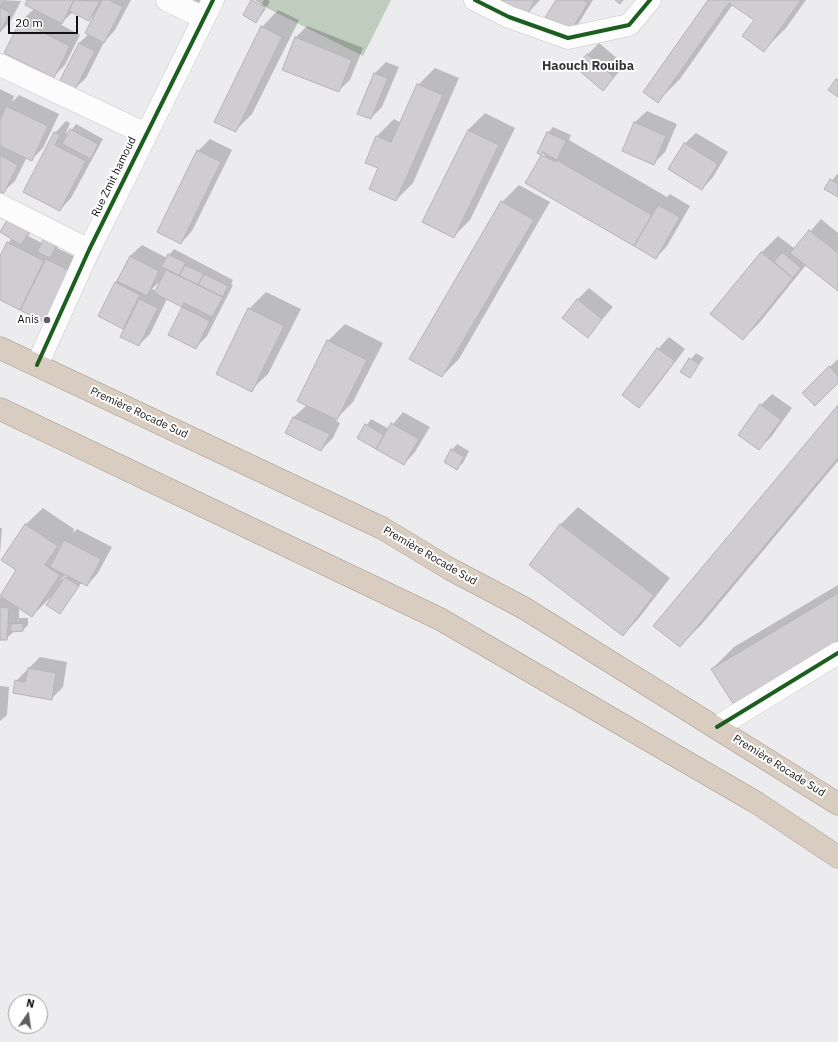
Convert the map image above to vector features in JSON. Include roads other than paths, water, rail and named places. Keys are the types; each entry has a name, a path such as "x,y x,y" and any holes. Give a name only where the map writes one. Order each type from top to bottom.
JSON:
{"highway":[{"name":"Première Rocade Sud","path":"0,348 382,528 450,569 524,608 717,727 838,804"},
{"path":"0,409 440,619 757,803 838,858"}],"street":[{"path":"167,0 209,9"},
{"path":"475,0 509,17 568,38 629,25 650,0"},
{"name":"Rue Zmit hamoud","path":"37,365 89,250 209,9"},
{"path":"0,65 146,134"},
{"path":"0,205 89,250"},
{"path":"717,727 838,653"}],"place":[{"name":"Anis","path":"47,320"}],"district":[{"name":"Haouch Rouiba","path":"588,66"}]}
